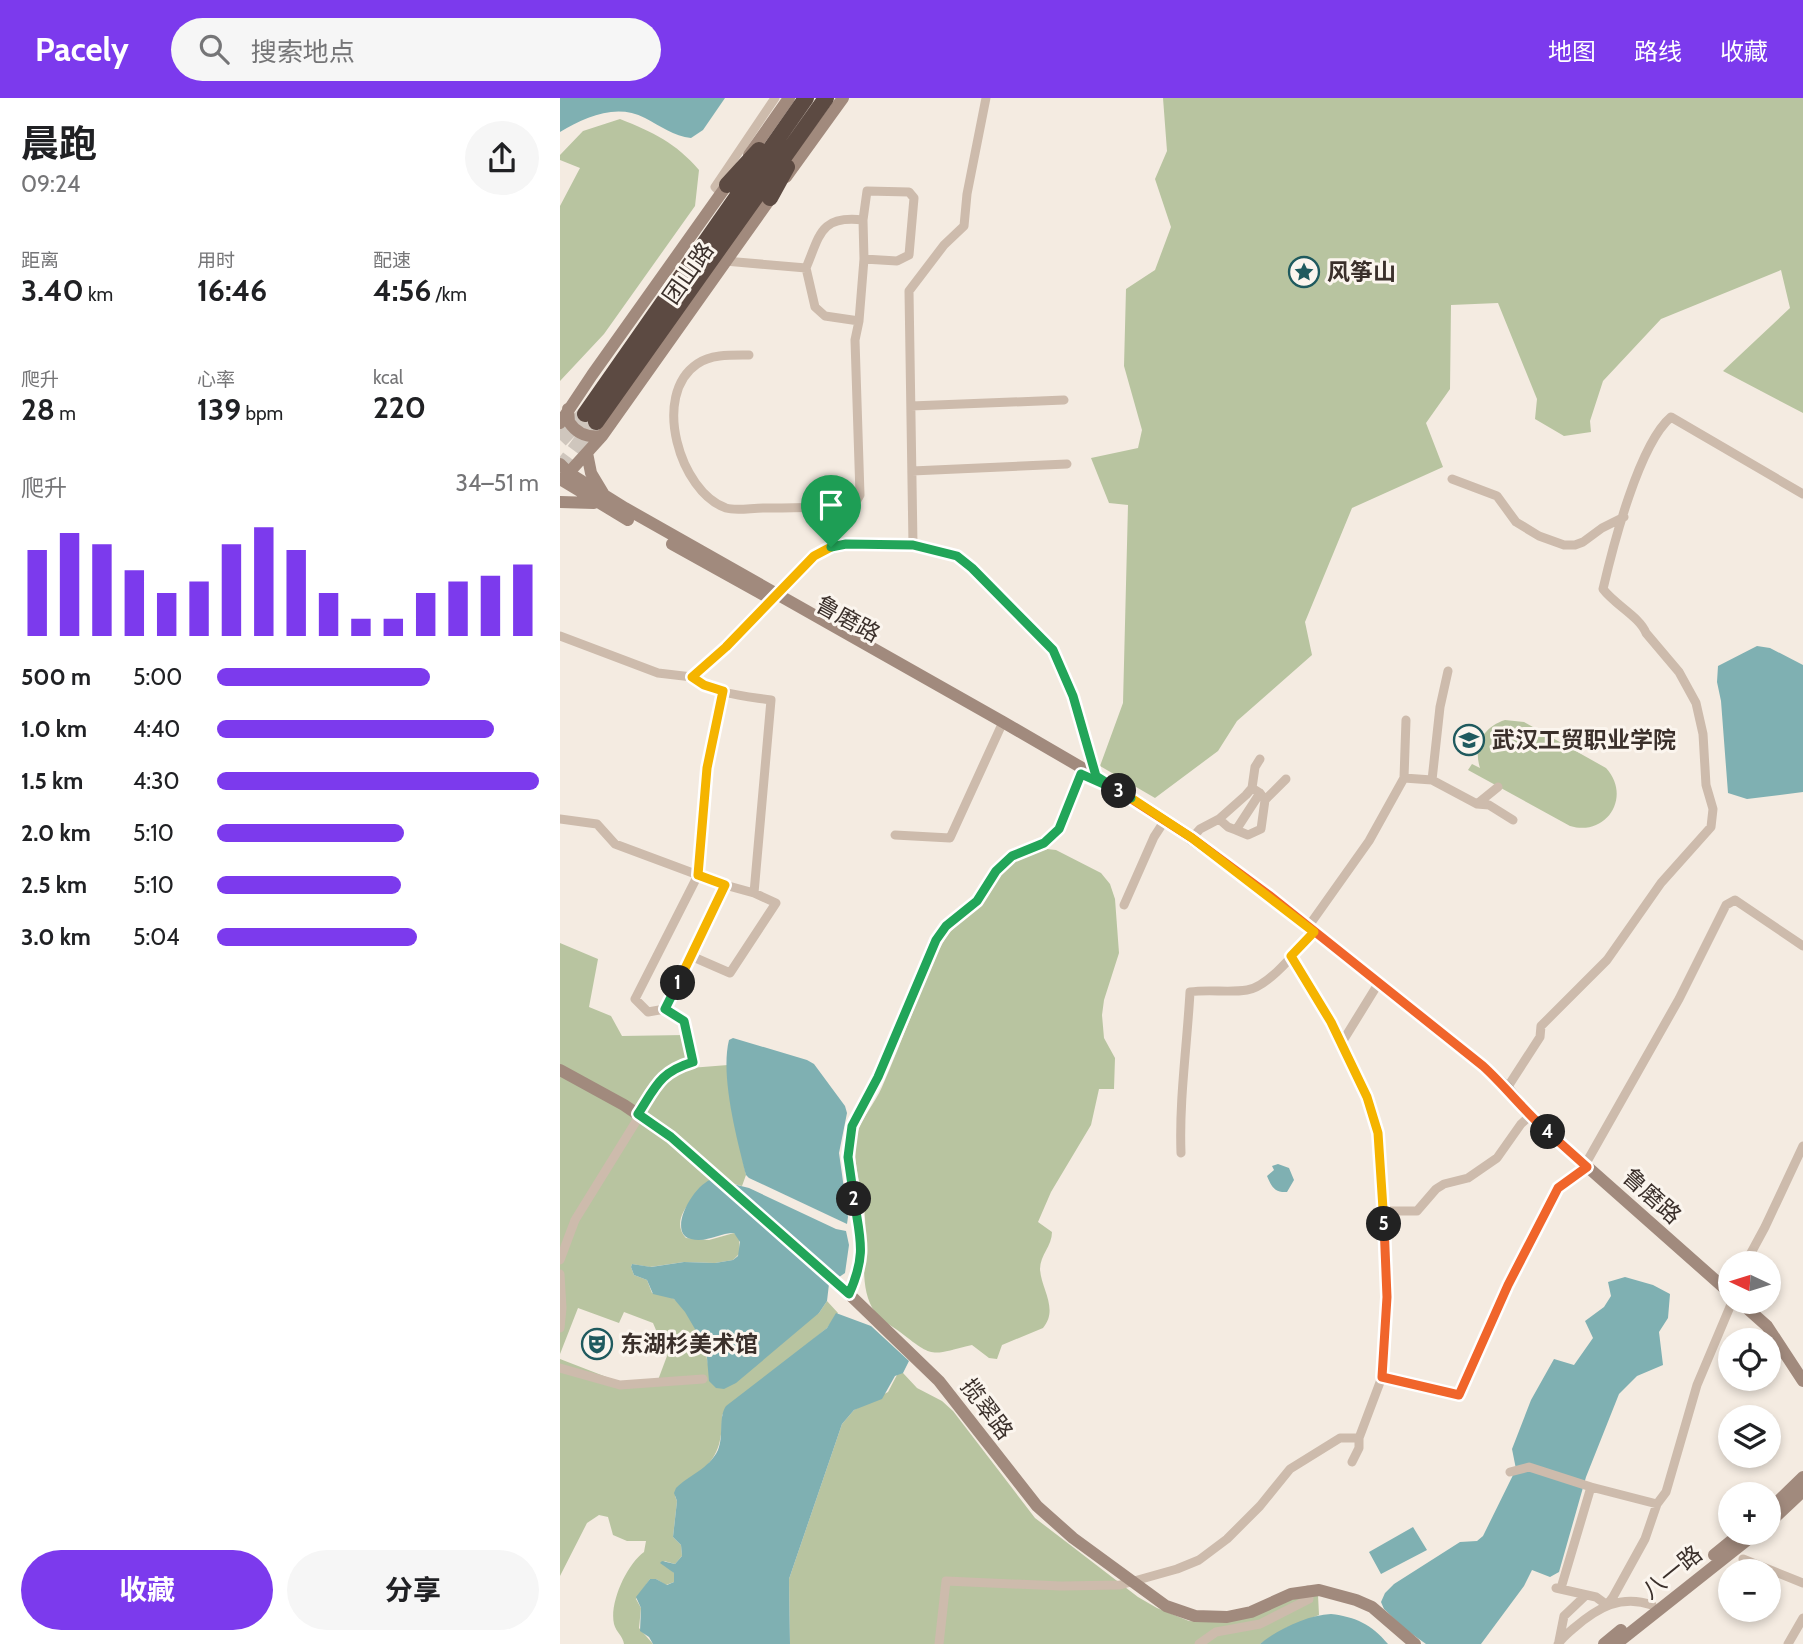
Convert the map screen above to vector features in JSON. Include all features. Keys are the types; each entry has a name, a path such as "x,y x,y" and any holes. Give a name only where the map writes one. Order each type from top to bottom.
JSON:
{"highway":[{"path":"724,189 764,145 798,98"},
{"name":"团山路","path":"594,424 806,98"},
{"path":"770,198 825,99"},
{"name":"团山路","path":"594,424 825,99"}],"street":[{"path":"724,189 715,187 775,98"},
{"name":"团山路","path":"560,423 789,98"},
{"name":"团山路","path":"562,476 587,453 594,424 725,261 843,98"},
{"path":"913,545 909,290 944,245 964,226 967,194 986,98"},
{"path":"749,355 711,358 695,364 674,399 674,433 693,479 708,499 728,509 853,507 860,495 855,340 864,259 863,220 867,191 909,192 914,198 909,255 897,261 864,259"},
{"path":"859,321 825,316 815,307 806,268 824,227 837,220 863,220"},
{"path":"725,261 806,268"},
{"path":"911,406 1064,400"},
{"path":"569,408 569,422 578,432 589,437 594,424"},
{"path":"1507,1088 1540,1037 1541,1026 1606,960 1661,883 1707,832 1713,819 1706,785 1703,734 1696,703 1689,688 1644,627 1635,617 1621,609 1603,589 1649,445 1661,425 1671,417 1803,494"},
{"path":"560,502 603,500 591,473 587,453"},
{"path":"912,471 1067,464"},
{"name":"鲁磨路","path":"562,476 1118,791"},
{"path":"1452,479 1497,496 1516,522 1539,536 1563,545 1584,542 1602,528 1624,517"},
{"path":"692,677 776,598 814,556 831,547 846,544 913,545 957,556 1030,624 1053,650 1073,696 1096,776"},
{"path":"560,636 658,673 692,677 704,685 723,691 771,700 754,893"},
{"path":"1432,780 1440,708 1448,671"},
{"path":"560,1260 575,1220 639,1114 667,1073 693,1062 684,1021 665,1009 648,1012 635,999 698,875 707,768 723,691"},
{"path":"1181,1153 1180,1114 1190,992 1247,990 1263,982 1291,956 1370,841 1404,778 1406,720"},
{"path":"895,835 950,838 1002,726"},
{"path":"1219,819 1248,835 1261,829 1255,768 1260,759"},
{"path":"846,1290 857,1276 862,1255 848,1140 854,1120 878,1077 932,947 942,932 977,901 996,871 1012,856 1044,843 1059,829 1082,771"},
{"name":"鲁磨路","path":"1082,771 1096,776 1192,838 1311,930 1507,1088 1530,1116 1718,1279"},
{"path":"1404,778 1432,780 1477,804 1489,805 1513,820"},
{"path":"1192,838 1200,830 1286,779"},
{"path":"1477,804 1498,787"},
{"path":"1236,830 1259,794"},
{"path":"560,819 597,824 615,844 776,903 730,973 691,956"},
{"path":"1124,905 1154,837 1165,820"},
{"path":"665,1009 725,885"},
{"path":"1382,1377 1459,1395 1508,1285 1558,1188 1586,1166 1679,999 1726,905 1735,900 1803,946"},
{"path":"1291,956 1341,1044 1367,1097 1378,1133 1385,1211 1387,1297 1382,1377 1352,1462"},
{"path":"1341,1044 1378,984"},
{"name":"揽翠路","path":"560,1070 639,1114 671,1137 846,1290 939,1381 1037,1506 1073,1538 1166,1606 1195,1616 1242,1615 1291,1594 1308,1590 1329,1592 1372,1607 1415,1644"},
{"path":"1385,1211 1417,1211 1436,1189 1444,1184 1468,1178 1497,1158 1521,1124 1530,1116"},
{"path":"1752,1251 1803,1146"},
{"path":"560,1274 560,1328"},
{"path":"1607,1605 1645,1539 1657,1504 1666,1492 1697,1385 1727,1314"},
{"path":"1754,1314 1768,1326 1803,1381"},
{"path":"560,1368 620,1385 703,1379"},
{"path":"939,1644 946,1581 1061,1586 1120,1585 1199,1560 1227,1539 1260,1506 1290,1469 1340,1438 1359,1437"},
{"path":"1510,1472 1529,1467 1657,1504"},
{"path":"1781,1498 1803,1477"},
{"path":"1591,1487 1559,1588 1596,1597 1607,1605"},
{"path":"1781,1512 1803,1491"},
{"name":"八一路","path":"1604,1644 1726,1545"},
{"name":"八一路","path":"1616,1644 1741,1545"},
{"path":"1781,1574 1803,1583"},
{"path":"1199,1644 1216,1632 1265,1621 1309,1599 1308,1590"},
{"path":"1558,1644 1564,1616 1585,1596"},
{"path":"1558,1644 1581,1622 1607,1605 1626,1600 1652,1605"},
{"path":"1788,1644 1803,1618"}],"green space":[{"path":"1163,98 1803,98 1803,413 1723,371 1790,308 1781,270 1661,319 1603,381 1590,421 1591,432 1564,436 1535,419 1537,399 1498,303 1451,305 1450,389 1426,423 1443,467 1352,508 1305,622 1312,655 1237,721 1218,751 1155,798 1100,766 1123,703 1128,505 1109,503 1091,458 1138,448 1142,430 1124,366 1126,289 1155,270 1171,227 1155,179 1167,151"},
{"path":"620,119 663,139 682,152 699,170 695,206 604,334 560,381 560,206 580,168 560,160 560,155 583,131"},
{"path":"1505,720 1524,722 1606,768 1617,790 1612,812 1605,820 1595,826 1570,826 1468,770 1472,764 1480,768 1478,752 1482,738 1491,727"},
{"path":"1047,849 1056,850 1101,873 1110,884 1115,899 1119,953 1102,1015 1104,1038 1115,1058 1114,1089 1099,1089 1091,1125 1051,1192 1038,1222 1052,1232 1040,1269 1048,1299 1048,1321 1043,1328 1002,1345 997,1359 989,1358 972,1345 948,1351 927,1351 883,1320 869,1302 864,1279 864,1208 855,1155 857,1134 882,1087 937,953 948,934 986,896 1005,868 1023,855"},
{"path":"560,943 598,959 589,1007 611,1016 622,1036 685,1035 690,1068 728,1065 732,1110 746,1175 742,1186 713,1179 687,1206 680,1222 686,1238 709,1240 734,1233 739,1238 740,1253 733,1260 715,1263 684,1262 650,1267 632,1264 634,1275 647,1280 652,1293 669,1297 680,1304 696,1329 708,1364 819,1313 827,1301 838,1313 827,1328 722,1415 720,1438 713,1458 684,1483 675,1496 677,1501 673,1537 681,1545 682,1556 675,1564 664,1561 674,1573 674,1582 666,1585 656,1579 650,1579 636,1599 641,1608 639,1628 653,1644 624,1644 615,1627 613,1615 621,1585 631,1565 644,1552 646,1541 627,1541 613,1535 608,1517 599,1515 587,1523 560,1576 560,1359 622,1383 658,1380 667,1356 653,1323 624,1312 619,1323 578,1308 560,1354"},
{"path":"898,1373 903,1373 917,1388 942,1401 953,1411 1035,1518 1138,1597 1157,1608 1189,1621 1205,1622 1318,1595 1319,1615 1286,1628 1260,1644 790,1644 789,1579 842,1424 854,1410 888,1392"}],"water":[{"path":"560,98 725,98 703,130 691,138 673,133 645,118 623,112 591,117 560,132"},
{"path":"1757,646 1770,648 1803,665 1803,792 1747,799 1728,793 1721,701 1717,682 1718,666"},
{"path":"733,1038 814,1064 845,1106 847,1113 839,1153 847,1224 746,1175 728,1089 727,1055 729,1040"},
{"path":"1278,1164 1289,1168 1294,1180 1287,1192 1274,1188 1267,1176 1274,1170 1272,1166"},
{"path":"713,1179 749,1188 836,1229 846,1231 849,1245 845,1273 829,1284 827,1301 819,1313 736,1383 724,1389 716,1388 709,1381 702,1341 685,1312 674,1299 653,1294 647,1280 634,1275 631,1267 632,1264 651,1267 684,1262 715,1263 733,1260 738,1256 740,1242 734,1233 697,1240 684,1235 681,1228 685,1208 691,1198 706,1182"},
{"path":"1625,1277 1653,1285 1670,1294 1668,1318 1659,1332 1663,1365 1637,1376 1619,1394 1586,1477 1559,1572 1550,1577 1532,1570 1524,1586 1481,1644 1426,1644 1384,1609 1381,1602 1385,1593 1394,1584 1460,1542 1477,1541 1483,1536 1516,1469 1512,1449 1531,1400 1554,1359 1574,1365 1593,1338 1585,1321 1604,1307 1611,1296 1608,1282"},
{"path":"836,1313 871,1326 909,1361 903,1373 895,1376 882,1399 854,1410 842,1424 789,1579 790,1644 653,1644 649,1637 640,1631 641,1608 636,1597 650,1579 667,1585 674,1582 674,1573 660,1563 662,1561 675,1564 682,1556 681,1545 673,1537 676,1488 714,1457 720,1445 722,1416 726,1406 827,1328"},
{"path":"1413,1527 1427,1550 1381,1574 1369,1552"},
{"path":"1331,1614 1362,1623 1388,1644 1260,1644 1294,1624"}],"tunnel":[{"path":"560,440 585,414"},
{"path":"560,470 594,424"}],"place":[{"name":"风筝山","path":"1304,272"},
{"name":"武汉工贸职业学院","path":"1469,740"},
{"name":"东湖杉美术馆","path":"597,1344"}],"route":[{"path":"831,547 814,556 726,647 692,677 704,685 723,691 707,768 698,875 725,885 665,1009 684,1021 693,1062 667,1073 638,1114 671,1137 849,1294 862,1255 848,1157 848,1140 854,1120 878,1077 932,947 946,926 977,901 996,871 1012,856 1044,843 1059,829 1065,821 1081,774 1118,791 1165,820 1192,838 1269,895 1483,1066 1507,1088 1530,1116 1587,1167 1558,1188 1508,1285 1459,1395 1382,1377 1387,1297 1385,1211 1378,1133 1367,1097 1331,1022 1291,956 1314,932 1192,838 1165,820 1096,776 1073,696 1053,650 1030,624 957,556 913,545 846,544 831,547"}]}
